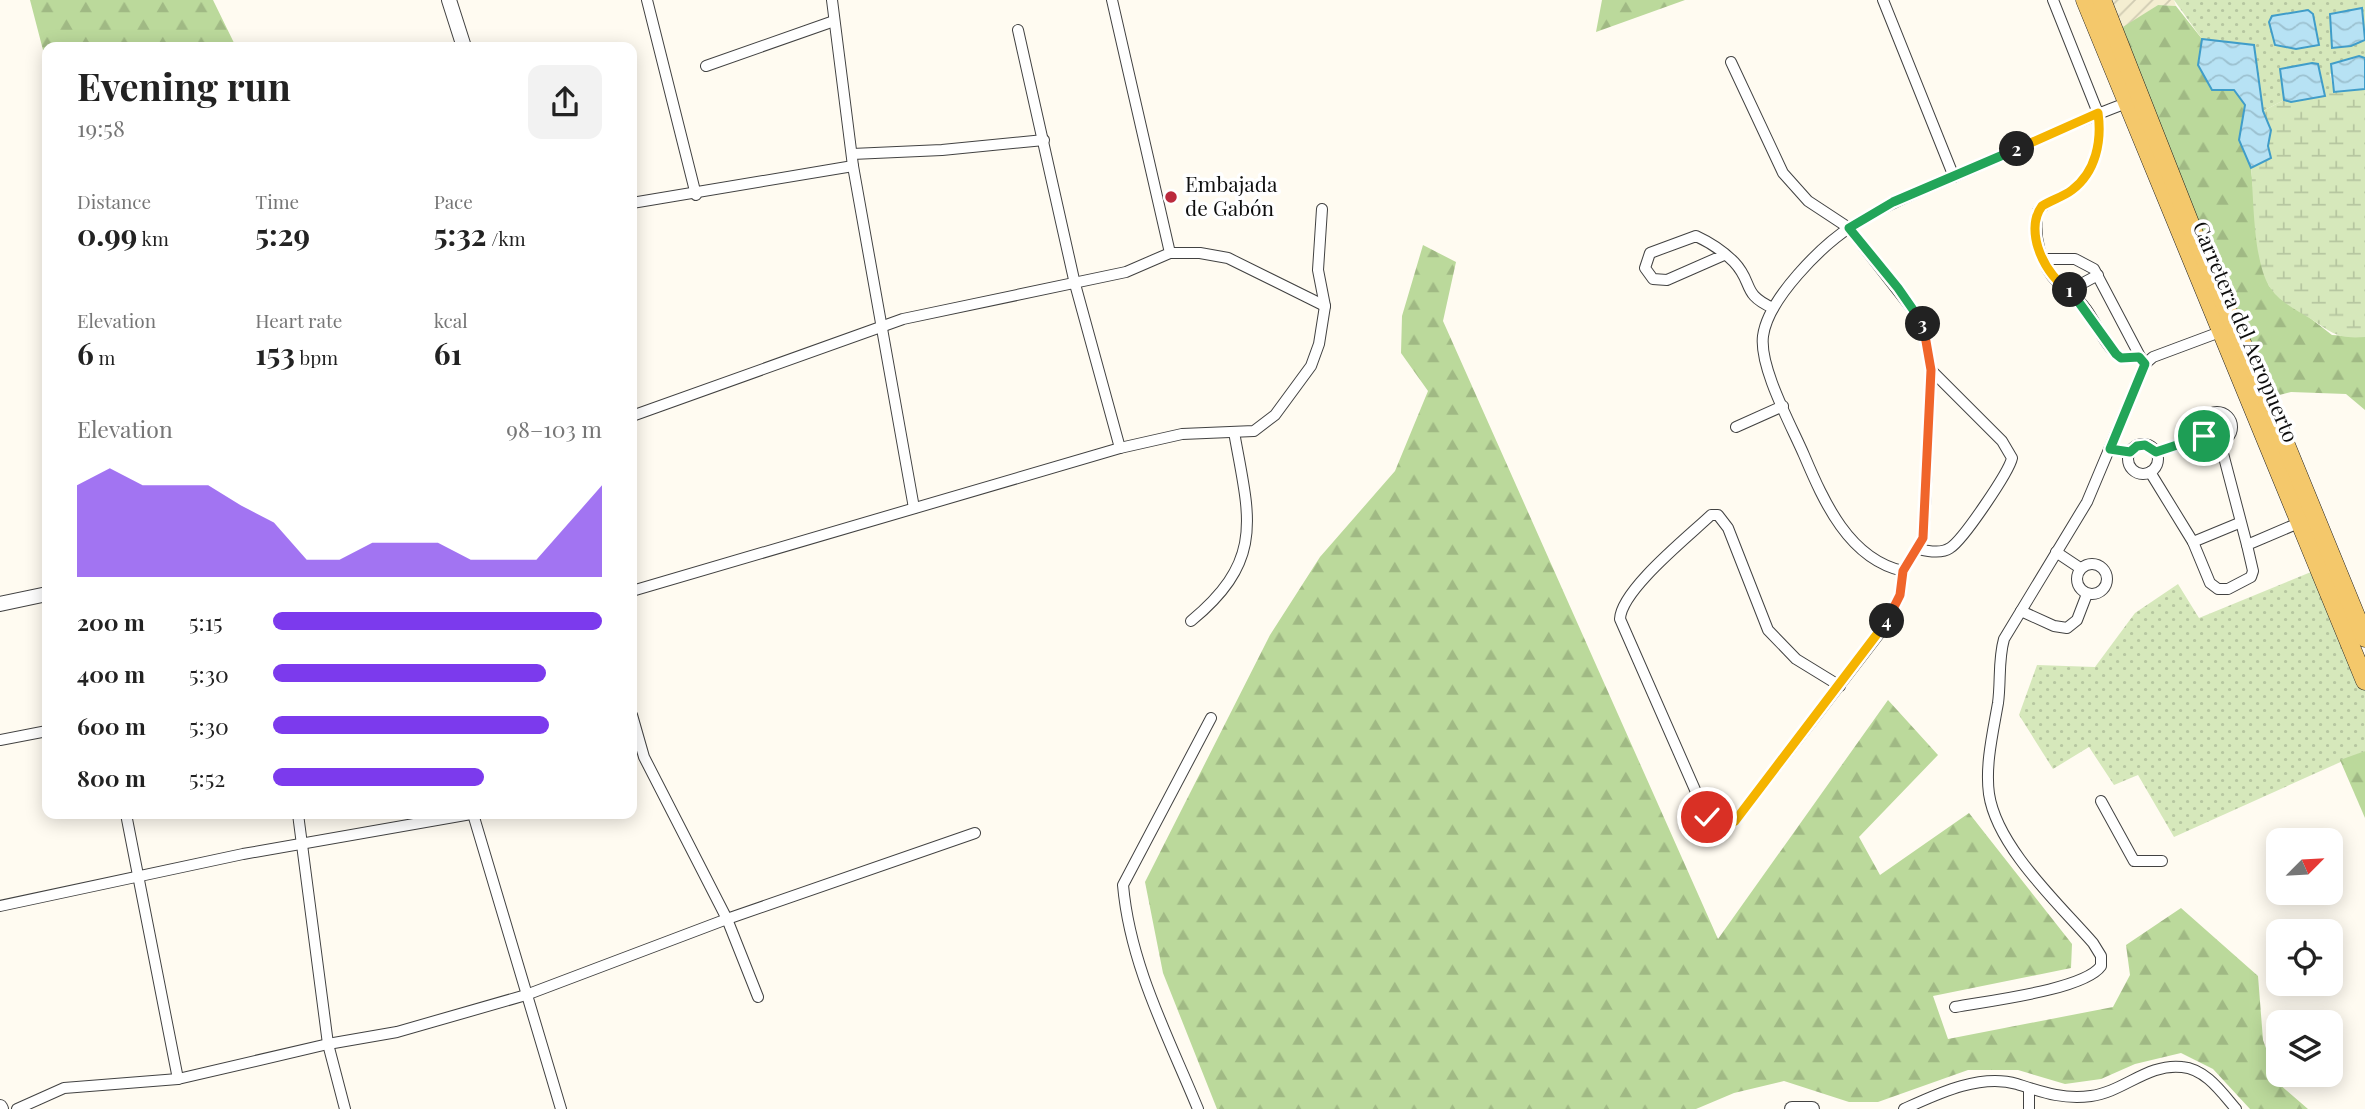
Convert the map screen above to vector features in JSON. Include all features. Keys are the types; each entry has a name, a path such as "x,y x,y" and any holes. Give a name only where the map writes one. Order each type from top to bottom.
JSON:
{"main road":[{"name":"Carretera del Aeropuerto","path":"2085,0 2200,246 2365,638"},
{"name":"Carretera del Aeropuerto","path":"2102,0 2134,101 2220,332 2365,681"}],"street":[{"path":"449,0 462,42"},
{"path":"647,0 696,195"},
{"path":"832,0 853,166 914,508"},
{"path":"1112,0 1170,253"},
{"path":"1883,0 1954,177"},
{"path":"2053,0 2098,113 2100,145 2078,185 2038,211 2035,228 2039,251 2059,285 2070,290 2121,358 2142,361 2220,332"},
{"path":"706,66 834,21"},
{"path":"1018,30 1075,284 1120,448"},
{"path":"1731,62 1788,181 1808,201 1849,228 1923,323 1931,370 1923,538 1903,571 1900,595 1885,626 1840,687 1735,821 1727,825 1713,825 1623,630 1620,610 1634,590 1711,515 1718,514 1728,528 1768,631 1796,659 1840,687"},
{"path":"1903,571 1876,562 1859,549 1839,523 1817,485 1767,364 1763,338 1773,308 1807,266 1849,228 1893,202 2098,113 2134,101"},
{"path":"852,154 942,150 1044,140"},
{"path":"637,202 696,195 853,166"},
{"path":"637,590 1120,448 1182,434 1234,432 1262,427 1311,366 1319,344 1325,306 1318,270 1322,209"},
{"path":"1724,255 1667,280 1653,279 1646,268 1650,253 1692,236 1709,242 1724,255 1742,273 1750,295 1773,308"},
{"path":"637,414 883,329 903,319 1126,272 1170,253 1200,253 1228,258 1325,306"},
{"path":"1955,1007 2062,987 2085,979 2101,966 2101,956 2093,943 2023,861 1993,811 1989,791 1990,753 2000,689 2000,651 2004,639 2087,502 2110,449 2142,361 2098,275 2084,261 2044,259"},
{"path":"2070,290 2098,275"},
{"path":"1918,550 1942,551 1954,545 2003,479 2011,458 2002,442 1931,370"},
{"path":"1736,426 1783,406"},
{"path":"2214,412 2224,414 2231,422 2231,432 2220,442 2211,441 2204,436 2202,426 2206,417 2214,412"},
{"path":"1191,621 1223,590 1240,563 1248,536 1248,514 1234,432"},
{"path":"2156,452 2204,436"},
{"path":"2150,472 2193,542 2210,583 2218,589 2228,589 2250,577 2253,571 2220,442"},
{"path":"2145,445 2156,452 2157,466 2150,472 2141,474 2133,470 2129,461 2130,452 2137,446 2145,445"},
{"path":"2110,449 2130,452"},
{"path":"2247,545 2301,522"},
{"path":"2193,542 2239,523"},
{"path":"2056,552 2080,568"},
{"path":"2080,568 2094,563 2106,572 2105,587 2097,593 2087,594"},
{"path":"2080,568 2077,583 2087,594"},
{"path":"2021,611 2054,626 2067,628 2077,620 2087,594"},
{"path":"0,604 42,595"},
{"path":"1198,1109 1147,992 1125,910 1123,885 1211,718"},
{"path":"0,740 42,732"},
{"path":"637,732 644,757 727,919 758,997"},
{"path":"637,759 644,757"},
{"path":"2101,801 2134,861 2162,861"},
{"path":"128,819 178,1079"},
{"path":"299,819 328,1044 345,1109"},
{"path":"0,906 137,876 444,819"},
{"path":"473,819 561,1109"},
{"path":"17,1109 64,1088 178,1079 328,1044 397,1032 526,995 727,919 975,833"},
{"path":"1903,1109 1954,1089 1983,1082 2005,1082 2054,1096 2093,1096 2152,1070 2183,1066 2210,1079 2236,1109"},
{"path":"2029,1090 2029,1109"},
{"path":"1792,1109 1812,1109"}],"shaded area":[{"path":"2095,0 2174,0 2176,6 2158,5 2110,37"}],"green space":[{"path":"30,0 213,0 234,42 42,42 42,46"},
{"path":"1602,0 1685,0 1596,32"},
{"path":"2174,0 2365,0 2365,58 2359,56 2330,74 2334,92 2325,96 2318,64 2280,69 2284,100 2263,111 2254,45 2202,39"},
{"path":"2158,5 2176,6 2202,39 2198,65 2234,90 2245,105 2239,140 2251,168 2260,256 2269,286 2332,335 2365,337 2365,410 2346,394 2291,392 2260,400 2115,32"},
{"path":"2365,89 2365,337 2347,337 2330,331 2294,309 2269,286 2257,245 2251,168 2271,158 2268,146 2271,129 2263,111 2284,100 2291,102 2334,92"},
{"path":"1423,245 1456,262 1443,321 1718,939 1888,700 1938,755 1859,837 1880,875 1969,813 2072,944 2071,968 1933,996 1948,1039 2113,1007 2130,975 2126,945 2181,908 2258,976 2266,1048 2266,1087 2282,1087 2308,1109 2250,1109 2213,1069 2181,1053 2135,1064 2101,1079 2065,1084 2018,1070 1968,1070 1878,1102 1849,1102 1784,1081 1734,1093 1696,1109 1217,1109 1163,973 1145,882 1270,635 1320,557 1395,471 1428,391 1401,353 1402,316"},
{"path":"2328,565 2365,661 2365,751 2174,837 2138,775 2114,785 2089,747 2053,769 2019,715 2037,665 2095,667 2135,613 2178,584 2199,618"},
{"path":"2365,751 2365,818 2340,760"}],"water":[{"path":"2362,8 2365,40 2351,46 2332,48 2330,14"},
{"path":"2308,10 2313,14 2319,45 2296,49 2275,45 2269,22 2272,16"},
{"path":"2202,39 2254,45 2263,111 2271,130 2268,146 2271,158 2251,168 2239,140 2245,105 2234,90 2212,90 2198,65"},
{"path":"2359,56 2365,58 2365,89 2334,92 2331,64"},
{"path":"2318,64 2325,96 2291,102 2284,100 2280,69"}],"place":[{"name":"Embajada de Gabón","path":"1171,197"}],"route":[{"path":"1707,817 1713,825 1719,827 1735,821 1840,687 1885,626 1900,595 1903,571 1923,538 1931,370 1928,339 1923,323 1849,228 1893,202 2098,113 2100,145 2089,168 2078,185 2038,211 2035,228 2039,251 2050,273 2059,285 2070,290 2086,309 2109,347 2121,358 2139,357 2145,364 2110,449 2130,452 2137,446 2145,445 2156,452 2204,436"}]}
